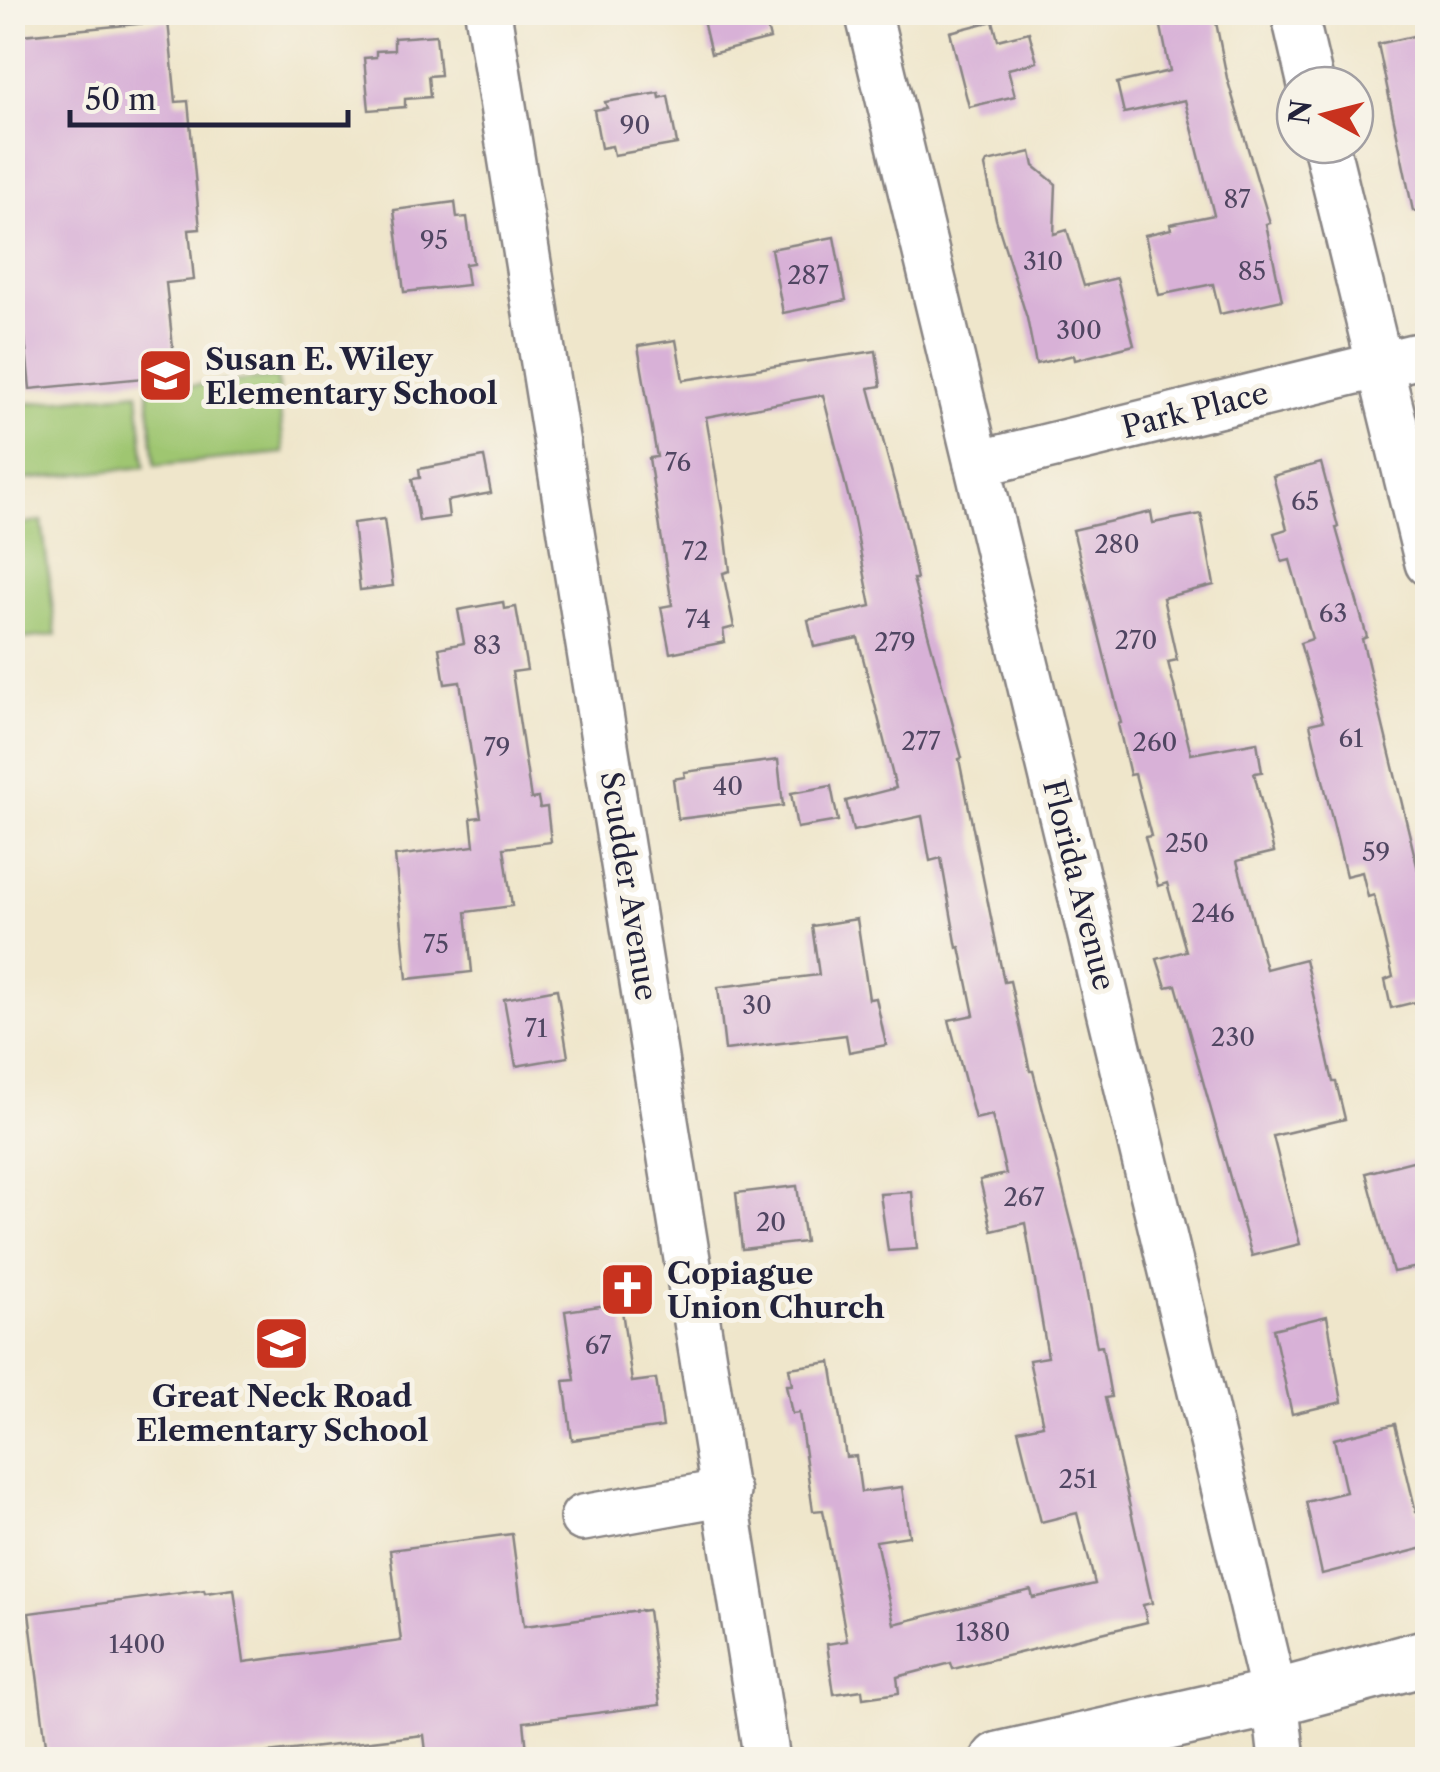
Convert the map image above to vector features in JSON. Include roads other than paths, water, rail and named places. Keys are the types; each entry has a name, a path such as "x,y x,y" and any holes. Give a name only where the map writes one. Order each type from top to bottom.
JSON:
{"main road":[{"path":"999,1760 1275,1698 1428,1656"}],"street":[{"name":"Scudder Avenue","path":"488,12 767,1760"},
{"name":"Florida Avenue","path":"868,12 1275,1698 1282,1760"},
{"path":"1294,12 1307,65"},
{"path":"1333,165 1396,360 1428,562"},
{"name":"Park Place","path":"977,464 1396,360"},
{"path":"583,1518 727,1492"}],"place":[{"name":"Susan E. Wiley Elementary School","path":"166,376"},
{"name":"Copiague Union Church","path":"628,1290"},
{"name":"Great Neck Road Elementary School","path":"282,1343"}]}
